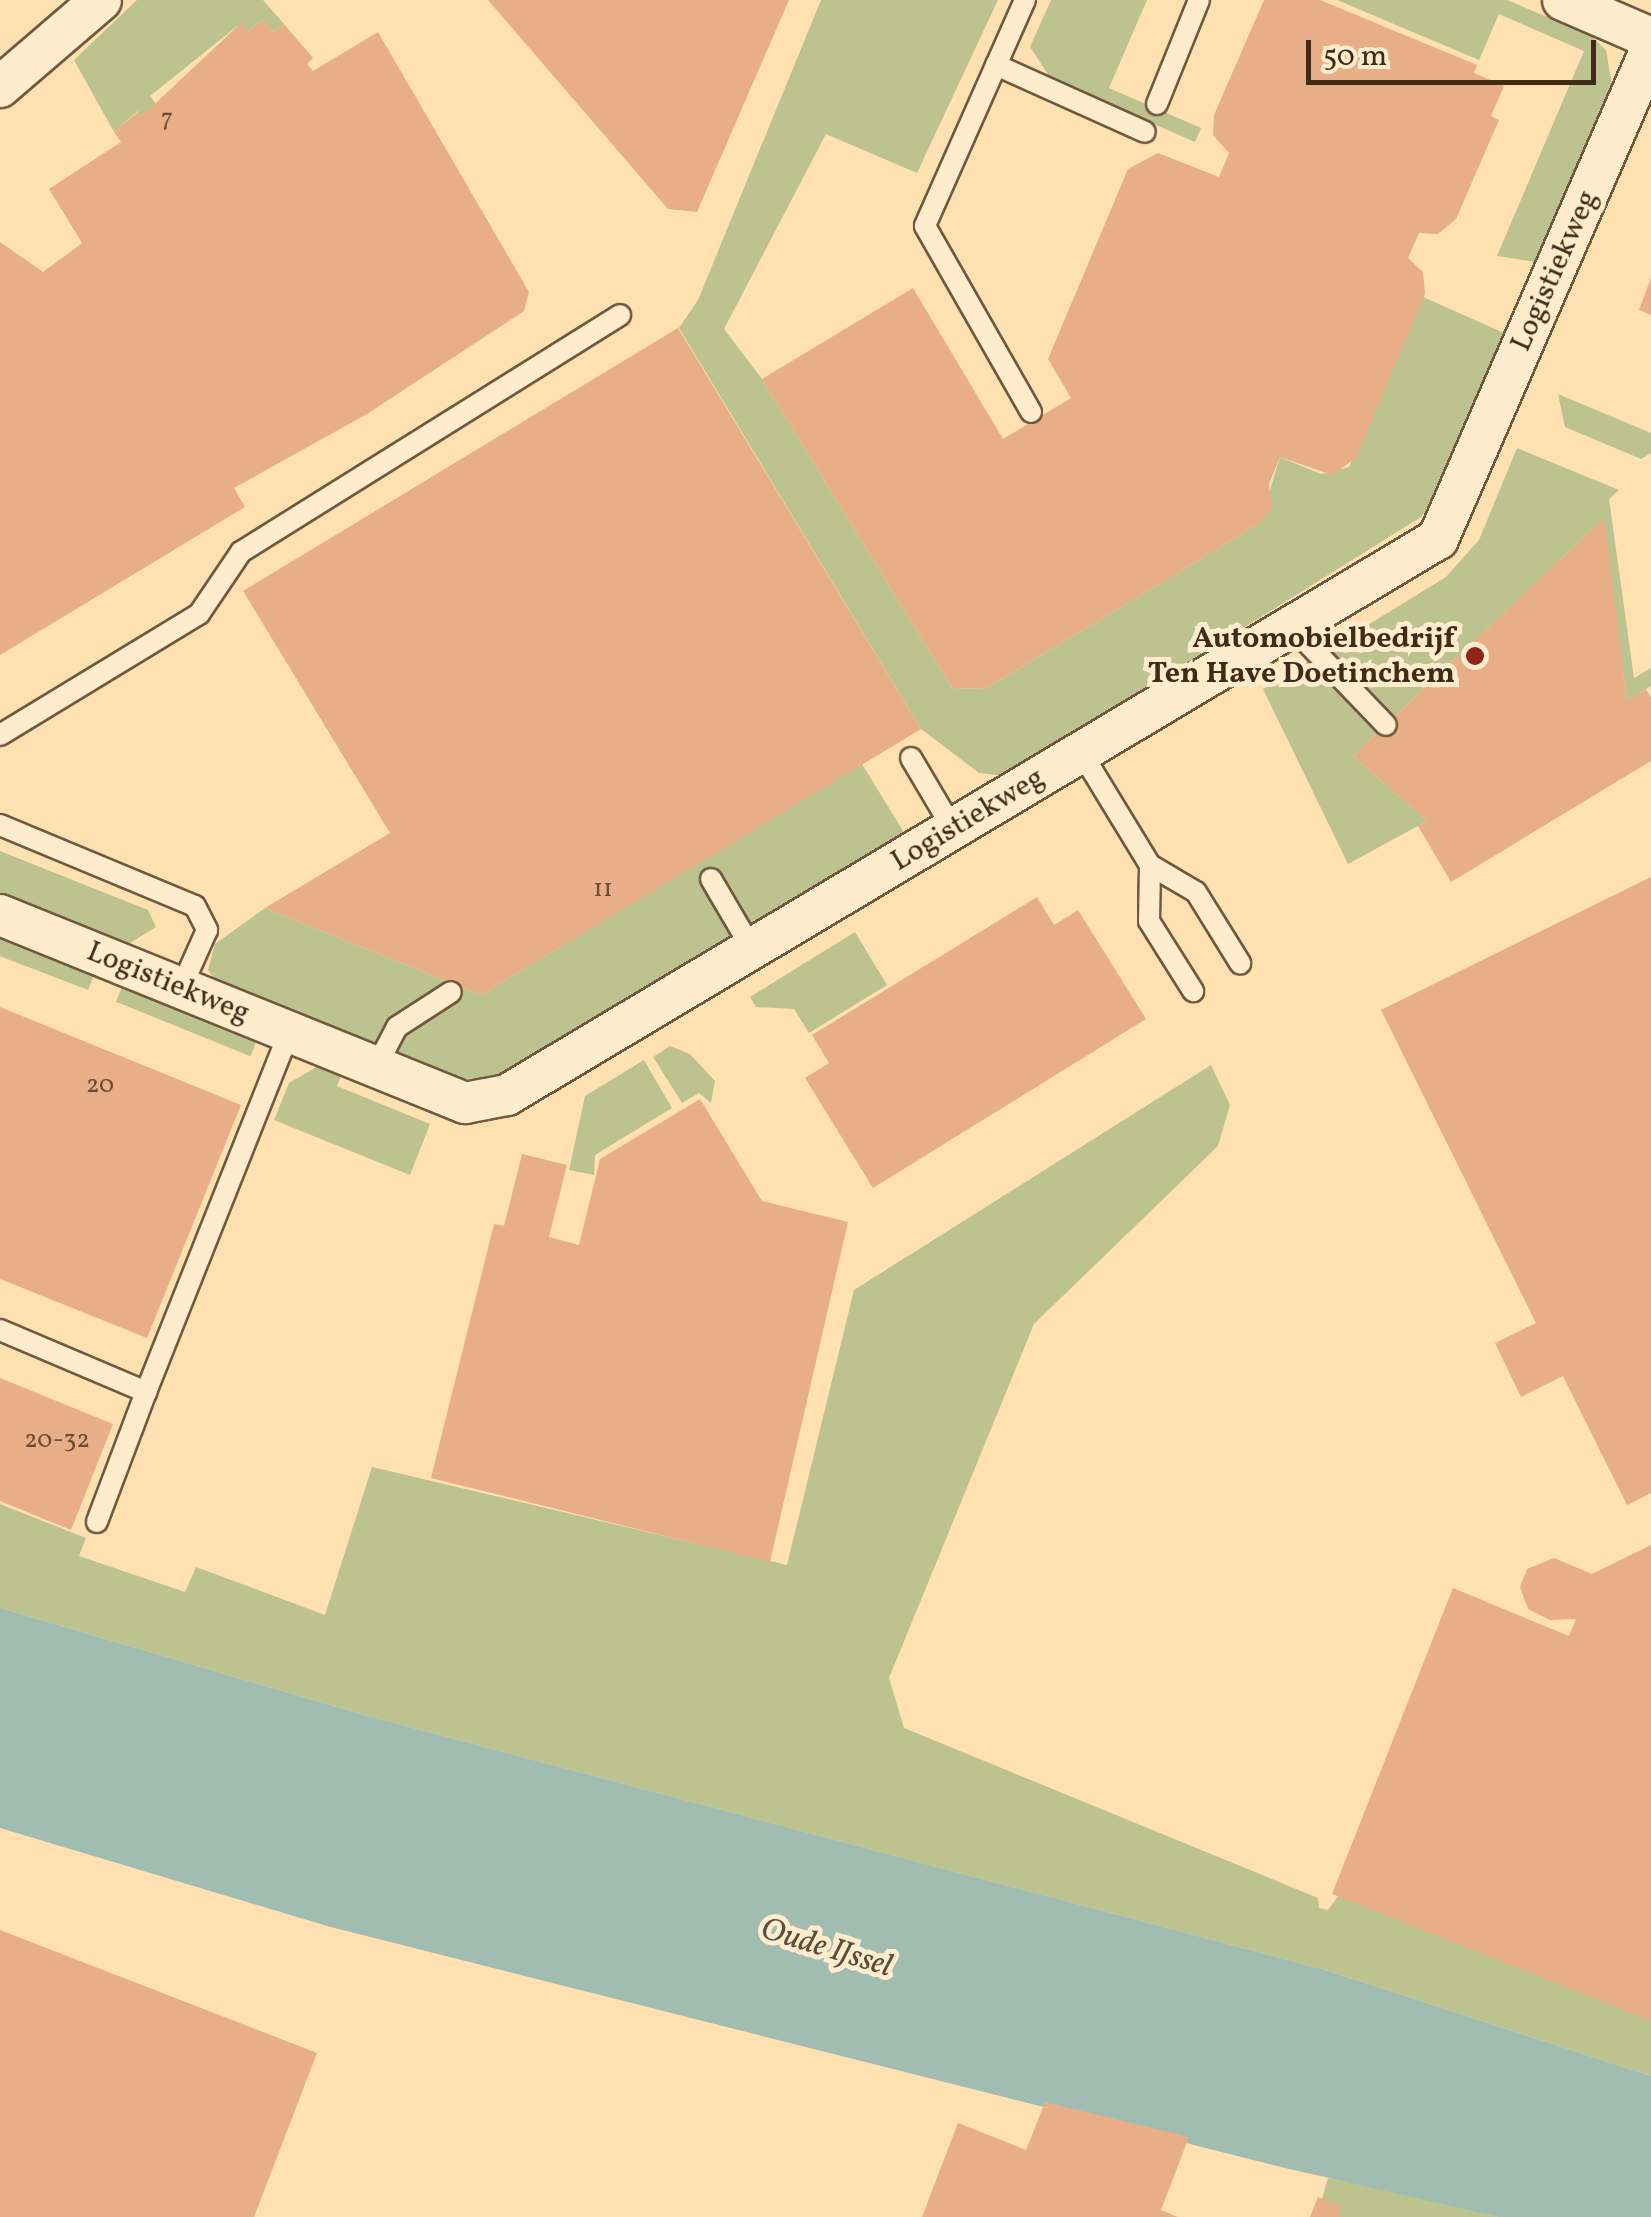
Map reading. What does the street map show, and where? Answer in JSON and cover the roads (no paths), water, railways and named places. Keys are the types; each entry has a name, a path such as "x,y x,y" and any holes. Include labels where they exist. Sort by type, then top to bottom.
{"street":[{"path":"0,87 101,0"},
{"path":"1563,0 1651,38"},
{"name":"Logistiekweg","path":"0,915 465,1103 507,1096 1438,539 1651,49"}],"lane":[{"path":"1025,0 924,226 1030,412"},
{"path":"1157,104 1199,0"},
{"path":"996,65 1145,132"},
{"path":"0,735 199,614 241,552 620,316"},
{"path":"1292,626 1386,725"},
{"path":"1081,752 1150,865 1196,892 1240,963"},
{"path":"911,758 953,829"},
{"path":"0,825 194,906 206,930 181,988"},
{"path":"1150,865 1148,921 1193,991"},
{"path":"711,879 752,949"},
{"path":"376,1067 398,1027 451,992"},
{"path":"97,1522 289,1032"},
{"path":"0,1330 146,1392"}],"water":[{"name":"Oude IJssel","path":"0,1608 364,1715 1322,1969 1651,2076 1651,2217 1499,2217 1281,2167 327,1926 0,1828"}],"place":[{"name":"Automobielbedrijf Ten Have Doetinchem","path":"1475,656"}]}
